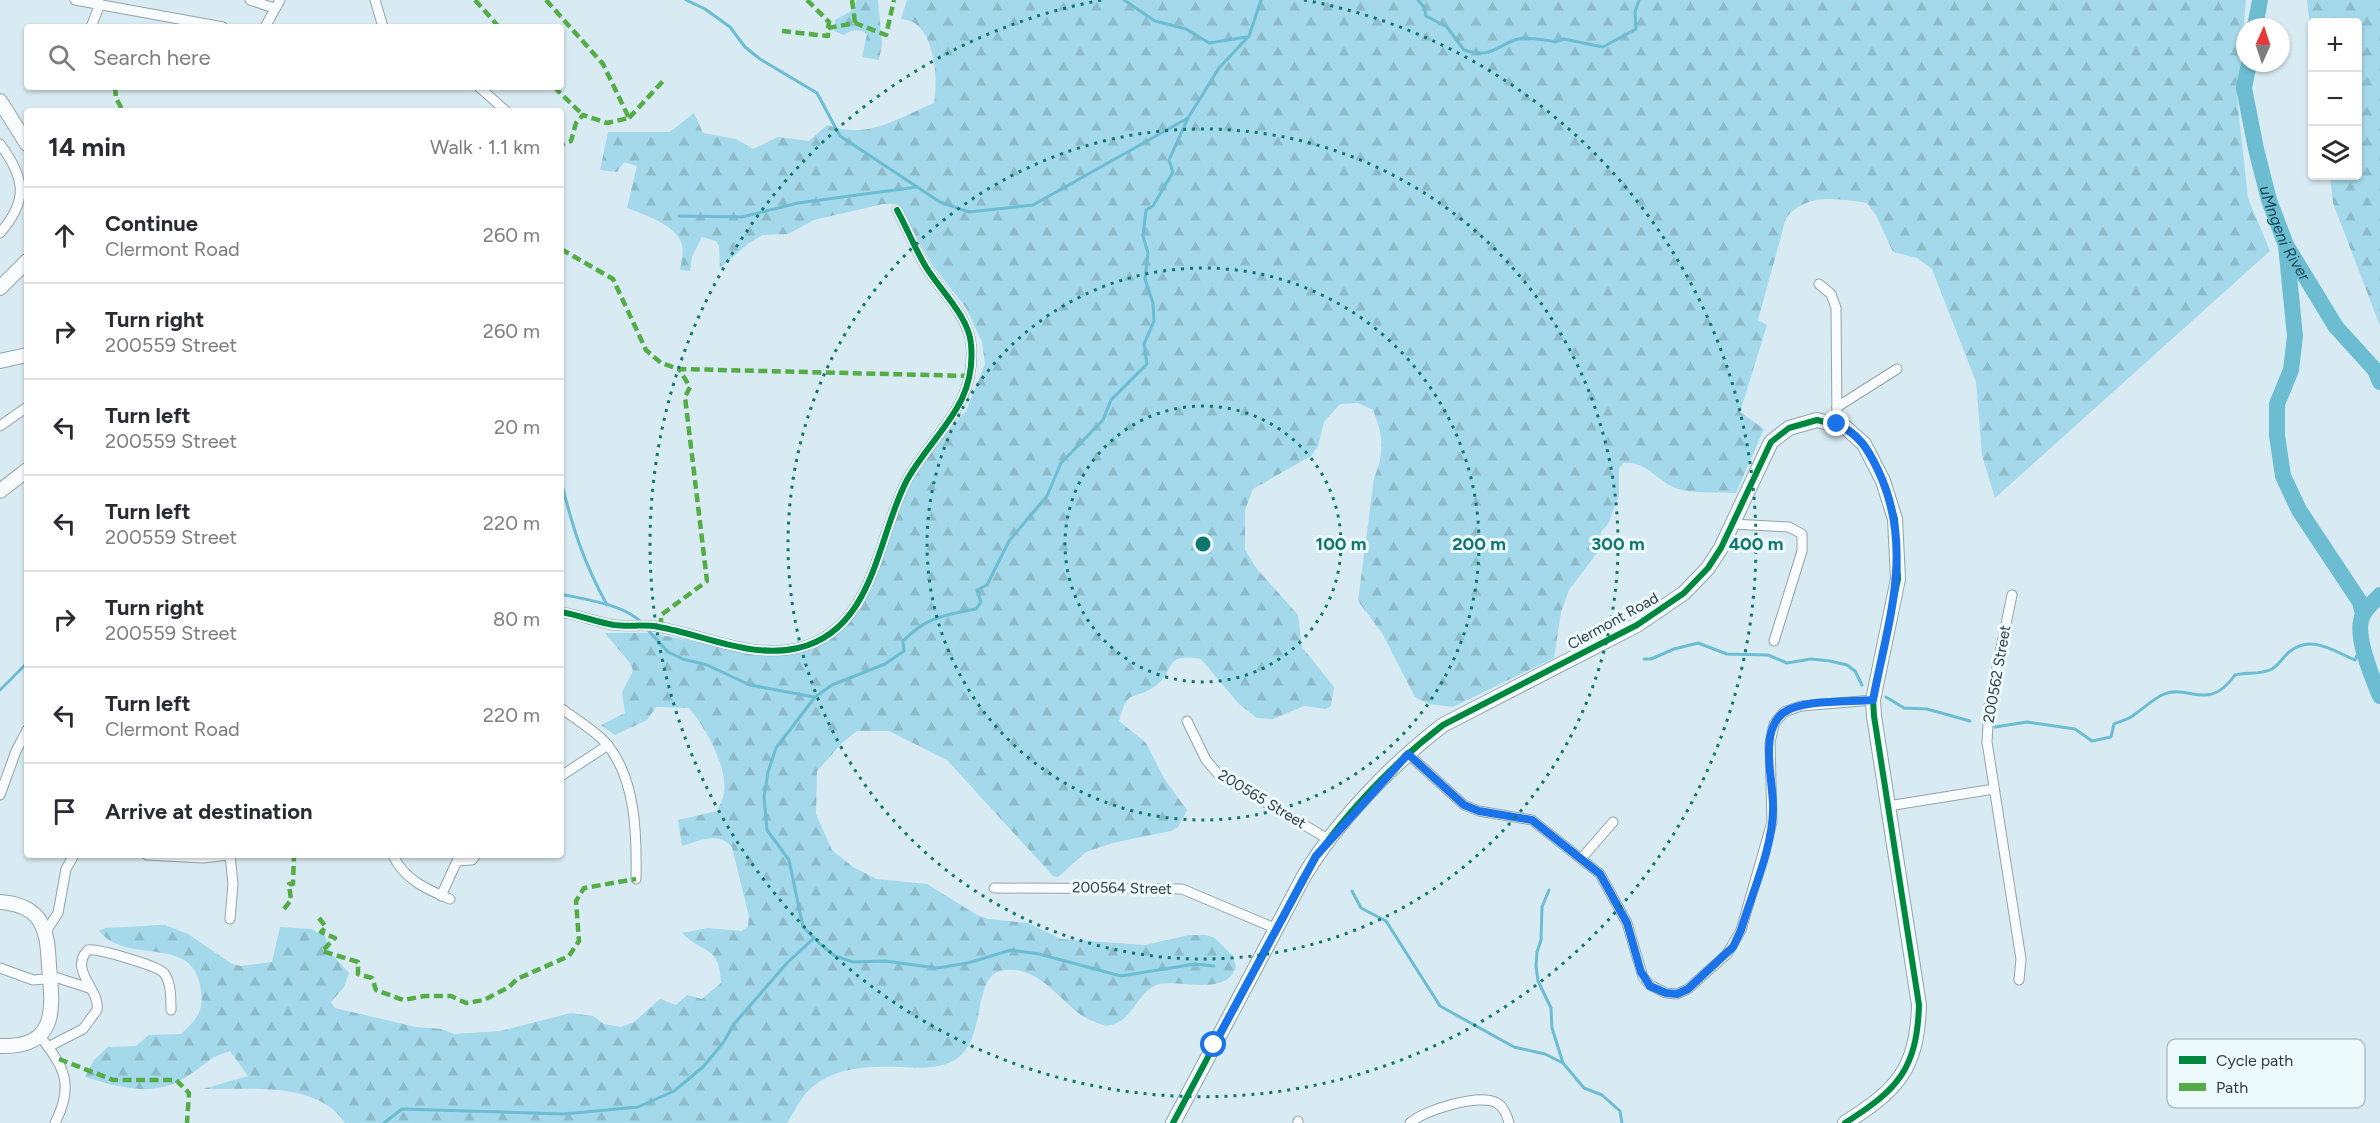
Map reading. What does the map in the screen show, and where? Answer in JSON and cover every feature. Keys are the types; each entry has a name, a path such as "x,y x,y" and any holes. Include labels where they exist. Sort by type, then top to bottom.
{"street":[{"path":"75,0 207,24"},
{"path":"250,0 277,4 267,24"},
{"path":"375,0 382,24"},
{"path":"92,24 100,4"},
{"path":"482,90 503,108"},
{"path":"0,101 24,139"},
{"path":"0,144 15,165 21,182 17,212 0,233"},
{"path":"564,613 594,621 653,626 734,646 796,649 813,644 836,627 870,581 903,488 960,405 971,376 971,342 966,325 924,264 897,210"},
{"path":"0,288 24,264"},
{"path":"1819,284 1831,294 1836,308 1837,424 1852,432 1864,444 1883,481 1895,519 1898,579 1873,700 1875,731 1919,993 1919,1022 1909,1061 1898,1082 1883,1098 1845,1123"},
{"path":"0,361 24,356"},
{"path":"1837,407 1897,369"},
{"path":"0,426 24,409"},
{"name":"Clermont Road","path":"1173,1123 1304,876 1328,839 1408,754 1443,725 1462,713 1637,625 1675,600 1708,568 1732,524 1767,449 1776,437 1802,423 1817,420 1837,424"},
{"path":"0,491 24,472"},
{"path":"1732,524 1783,526 1798,530 1802,534 1802,551 1774,641"},
{"name":"200562 Street","path":"2012,595 1987,725 1994,789 2021,959 2019,980"},
{"path":"1408,754 1464,805 1479,811 1532,820 1600,874 1611,889 1627,923 1643,977 1650,986 1666,993 1677,994 1688,989 1733,947 1741,930 1772,822 1770,743 1774,724 1784,712 1801,705 1873,700"},
{"path":"564,710 608,745 621,769 631,804 636,836 636,879"},
{"name":"200565 Street","path":"1187,721 1206,760 1219,775 1328,839"},
{"path":"0,795 24,736"},
{"path":"564,774 608,745"},
{"path":"1888,806 1994,789"},
{"path":"1582,858 1613,822"},
{"path":"45,933 58,913 66,869 72,858"},
{"path":"229,858 233,884 230,919"},
{"path":"394,858 399,868 406,874 446,897 457,861 474,858"},
{"name":"200564 Street","path":"994,888 1182,889 1254,917 1277,929"},
{"path":"0,902 19,905 30,910 45,933 52,1011 46,1028 39,1035 20,1046 0,1046"},
{"path":"48,1047 90,1023 98,1004 89,988 82,967 84,954 88,950 99,950 161,970 168,982 171,1010"},
{"path":"0,968 33,980 50,978 89,988"},
{"path":"39,1035 59,1059 66,1081 64,1103 55,1123"},
{"path":"1410,1123 1426,1112 1480,1100 1499,1104 1507,1115 1509,1123"}],"green space":[{"path":"857,0 878,0 882,44 879,60 862,57 867,34 855,30 844,35 834,31 835,20 851,11"},
{"path":"907,0 2246,0 2244,18 2236,18 2236,72 2239,72 2237,98 2248,198 2270,251 1995,498 1982,455 1976,382 1932,269 1917,258 1893,252 1876,215 1867,203 1824,199 1803,204 1786,218 1758,320 1767,325 1740,412 1764,429 1736,493 1685,491 1671,486 1639,465 1623,463 1619,469 1619,496 1608,524 1601,532 1597,553 1569,590 1561,612 1554,658 1453,707 1429,704 1415,697 1382,633 1358,601 1374,478 1380,460 1381,444 1373,410 1358,403 1340,404 1324,422 1318,446 1311,456 1253,489 1245,510 1245,550 1257,569 1298,615 1302,647 1334,687 1331,706 1326,709 1304,706 1273,719 1257,718 1239,704 1201,659 1180,658 1175,661 1154,687 1128,699 1119,721 1146,743 1165,780 1187,810 1178,827 1171,831 1112,843 1086,852 1058,877 1053,876 947,760 889,731 857,731 843,742 817,771 816,814 832,850 853,867 877,879 927,884 977,915 988,919 1028,923 1061,939 1145,945 1189,935 1206,935 1215,938 1233,956 1236,967 1231,976 1223,981 1203,985 1169,983 1153,986 1125,1018 1116,1023 1106,1026 1087,1018 1037,978 1017,970 1005,970 994,974 987,983 971,1040 963,1053 951,1062 926,1068 866,1067 831,1076 820,1081 807,1092 787,1123 345,1123 333,1109 300,1094 280,1090 203,1089 248,1076 230,1051 214,1057 179,1081 156,1088 132,1088 85,1077 94,1060 108,1047 136,1046 149,1035 181,1034 195,1020 202,998 196,973 187,962 174,956 127,947 112,941 99,931 105,928 165,925 188,934 232,964 241,966 272,962 280,927 311,929 325,936 330,952 349,973 344,987 331,1002 335,1008 416,1027 442,1029 454,1034 500,1031 571,1013 593,1016 604,1024 621,1027 634,1022 660,999 676,1005 687,995 702,999 721,983 720,971 714,956 682,933 708,928 742,931 748,926 749,917 732,847 727,842 715,838 682,846 678,820 717,811 724,793 719,760 702,725 689,708 656,707 647,720 615,735 601,725 625,713 622,692 633,671 630,663 605,633 649,633 760,653 806,651 834,637 849,622 872,589 893,523 913,480 936,445 966,411 985,364 982,342 966,308 933,266 898,204 883,204 814,220 788,234 763,235 749,243 720,268 719,246 716,241 702,237 692,256 690,271 680,270 683,248 674,232 667,226 627,208 637,166 624,162 617,172 600,170 608,132 670,132 694,113 703,133 736,139 753,149 778,137 809,141 827,125 856,130 882,126 934,103 936,79 932,52 927,39 921,29 912,22 901,19"},
{"path":"2307,0 2380,0 2380,326 2333,203 2330,180 2362,180 2362,18 2309,18"}],"waterway":[{"path":"686,0 705,9 730,27 745,47 760,59 817,93 840,136 940,202 969,212 1033,205 1188,118"},
{"path":"1124,0 1155,21 1186,29 1209,43 1247,37"},
{"path":"1214,966 1195,964 1121,976 1039,954 1011,950 968,963 937,968 885,961 853,962 835,956 803,927 789,860 767,830 764,797 768,772 776,748 815,697 832,685 885,664 904,651 903,641 911,633 928,622 945,615 976,609 981,602 977,590 987,585 1009,541 1047,496 1061,463 1103,420 1111,400 1147,364 1144,344 1154,321 1153,303 1145,279 1148,253 1143,236 1146,210 1153,206 1173,172 1169,160 1188,118 1219,68 1249,36 1261,0"},
{"path":"1418,0 1424,7 1426,16 1447,27 1464,50 1481,53 1493,51 1521,38 1555,42 1564,39 1603,47 1636,29 1635,12 1639,0"},
{"name":"uMngeni River","path":"2257,18 2260,0"},
{"name":"uMngeni River","path":"2247,72 2244,88 2256,149 2269,200 2286,245 2336,327 2375,370 2380,382"},
{"path":"679,216 742,217 798,203 917,187"},
{"path":"2286,245 2295,336 2291,370 2277,404 2277,435 2283,476 2299,510 2360,602 2363,614"},
{"path":"564,492 591,574 607,605"},
{"path":"564,595 616,607 643,624"},
{"name":"uMngeni River","path":"2380,595 2364,613 2360,631 2364,654 2380,696"},
{"path":"647,629 668,652 683,659 707,665 750,685 814,697"},
{"path":"1644,659 1651,659 1674,649 1698,643 1727,654 1768,655 1787,663 1811,659 1847,665 1855,671 1862,685"},
{"path":"1995,727 2027,722 2075,729 2092,741 2111,737 2114,724 2131,717 2162,695 2171,692 2198,695 2215,693 2225,687 2235,675 2272,669 2289,652 2306,644 2322,646 2355,660 2363,643"},
{"path":"0,690 24,666"},
{"path":"1886,697 1904,708 1927,709 1970,721"},
{"path":"1549,890 1542,907 1541,940 1536,966 1538,981 1551,1008 1552,1028 1563,1063"},
{"path":"1352,891 1361,908 1386,921 1440,1006 1514,1047 1545,1054 1563,1063 1584,1088 1602,1095 1620,1111 1622,1123"},
{"path":"384,1123 402,1109 564,1114 638,1107 674,1091 703,1067 723,1043 734,1024 787,963 814,938"}],"marked path":[{"path":"475,0 496,24"},
{"path":"546,0 603,64 629,118 607,123 583,115 576,123 571,141 564,144"},
{"path":"807,0 829,22 828,28"},
{"path":"852,0 855,23"},
{"path":"782,31 828,36 828,28 855,23 886,35 894,0"},
{"path":"629,118 664,80"},
{"path":"115,90 116,98 121,108"},
{"path":"557,90 583,115"},
{"path":"564,251 613,279 646,350 661,363 679,369 971,376"},
{"path":"661,627 661,615 707,581 685,397 690,387 679,369"},
{"path":"284,909 291,900 289,884 293,884 294,858"},
{"path":"319,918 326,927 321,932 335,938 322,951 358,962 358,974 372,978 376,990 403,1000 425,996 451,996 466,1003 484,1000 509,987 517,979 569,956 579,941 576,901 584,888 636,879"},
{"path":"59,1059 113,1080 176,1080 189,1093 187,1123"}],"cycle path":[{"path":"564,613 614,625 659,627 728,645 781,651 798,648 824,638 843,622 858,602 870,578 907,480 961,402 971,366 971,344 965,324 926,267 897,210"},
{"path":"1173,1123 1304,876 1332,835 1367,794 1404,757 1443,725 1637,625 1684,593 1708,568 1721,548 1771,442 1789,428 1817,420 1845,427 1864,444 1883,481 1895,519 1898,579 1873,700 1919,1005 1914,1046 1901,1076 1878,1100 1845,1123"}],"route":[{"path":"1214,1045 1316,856 1328,839 1408,754 1464,805 1479,811 1521,816 1532,820 1600,874 1611,889 1627,923 1638,964 1643,977 1650,986 1666,993 1682,992 1733,947 1738,940 1771,832 1773,802 1770,734 1772,728 1784,712 1801,705 1873,700 1898,579 1896,529 1891,499 1864,444 1852,432 1837,424"}]}
